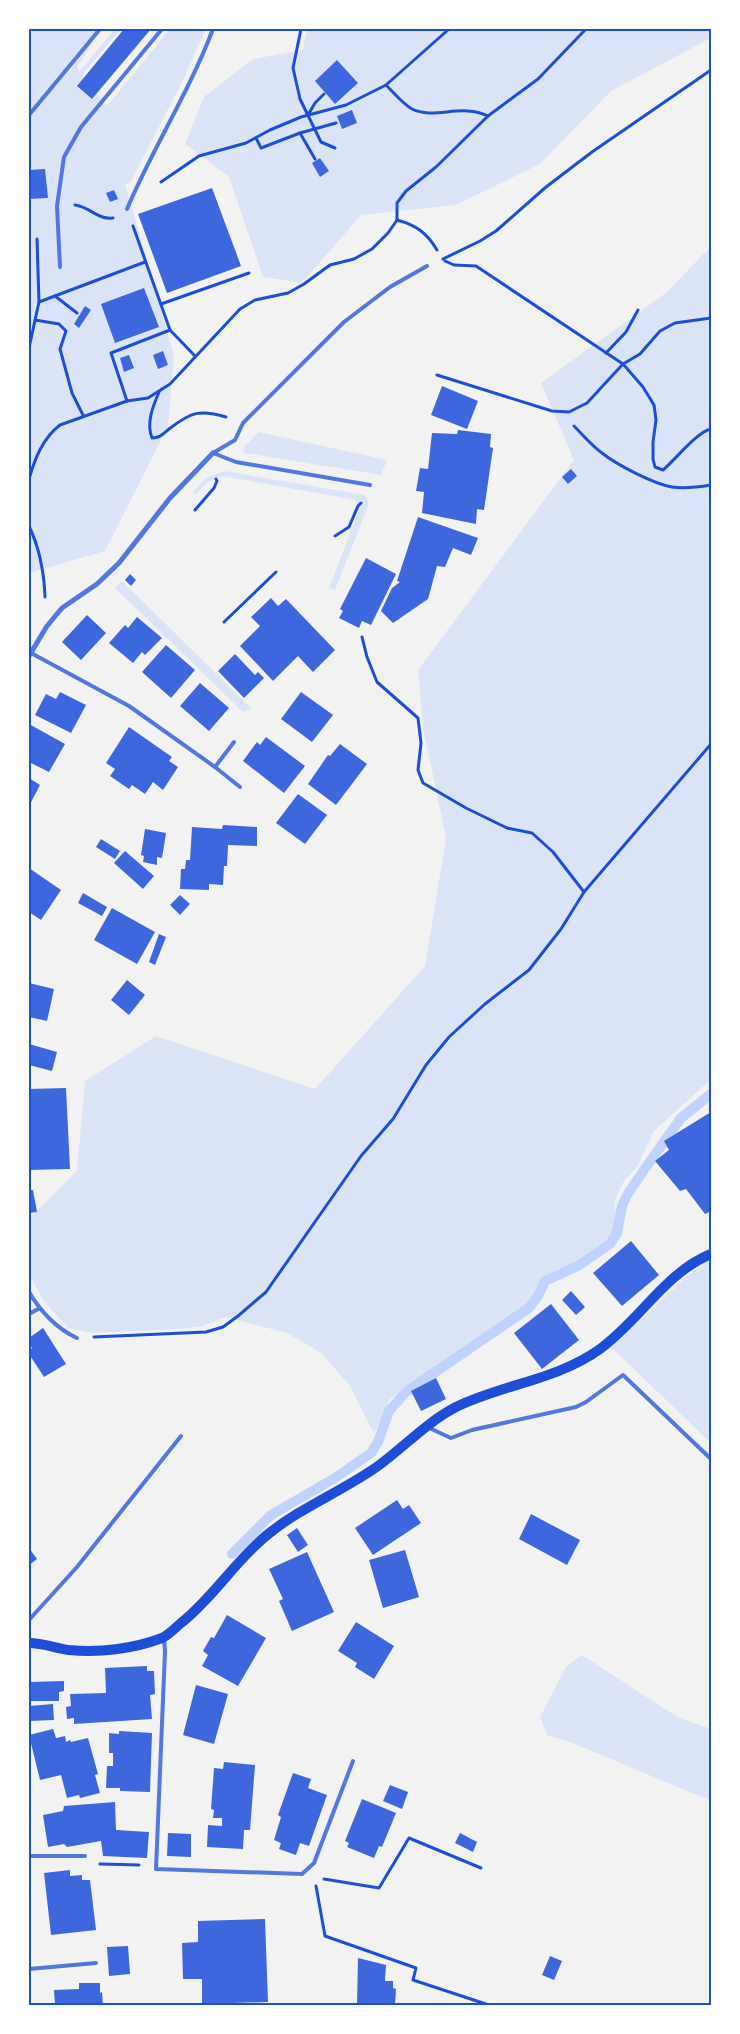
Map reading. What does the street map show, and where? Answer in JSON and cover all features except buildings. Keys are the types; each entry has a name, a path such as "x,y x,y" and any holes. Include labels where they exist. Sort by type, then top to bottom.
{"main road":[{"path":"29,1643 68,1650 102,1651 144,1644 164,1637 194,1613 265,1536 299,1512 377,1467 426,1427 455,1408 481,1396 558,1372 580,1362 601,1349 686,1269 711,1254"}],"street":[{"path":"30,654 62,608 98,584 119,563 170,498 213,454"}],"lane":[{"path":"29,116 100,29"},
{"path":"60,267 57,206 64,157 82,126 162,29"},
{"path":"127,209 150,157 213,29"},
{"path":"213,454 234,440 243,423 344,322 390,287 427,266"},
{"path":"213,454 236,462 370,485"},
{"path":"30,654 129,706 240,787"},
{"path":"215,767 234,742"},
{"path":"29,1292 38,1309 70,1335 77,1338"},
{"path":"29,1314 38,1309"},
{"path":"426,1427 451,1438 472,1430 576,1407 623,1375 711,1459"},
{"path":"29,1620 77,1566 180,1436"},
{"path":"164,1637 156,1869 302,1874 314,1863 353,1761"},
{"path":"29,1856 85,1856"},
{"path":"29,1969 96,1963"}],"path":[{"path":"301,29 293,68 300,99 321,142 335,148"},
{"path":"159,184 184,164 199,156 231,148 308,115 346,105 386,85 449,29"},
{"path":"29,478 40,450 51,432 60,425 82,415 127,401 148,398 170,384 240,309 255,300 288,293 330,265 354,258 372,249 388,233 397,220 397,204 406,191 436,167 488,116 538,79 586,29"},
{"path":"427,266 480,242 496,231 592,152 711,70"},
{"path":"386,85 412,109 427,112 465,110 488,116"},
{"path":"308,115 315,103 324,94"},
{"path":"256,138 261,148 300,133 336,123"},
{"path":"300,133 315,158"},
{"path":"68,205 88,208 98,216"},
{"path":"127,209 170,330 195,356"},
{"path":"397,220 419,228 427,236 442,259 454,265 476,266 623,364 643,387 654,405 656,420 653,459 656,467 663,470 694,440 708,429 711,429"},
{"path":"29,348 39,302 37,235"},
{"path":"39,302 145,262"},
{"path":"161,304 249,273"},
{"path":"55,296 77,312"},
{"path":"606,353 626,332 638,310"},
{"path":"437,375 563,412 580,408 623,364 640,354 660,331 675,323 711,318"},
{"path":"35,320 59,324 66,331 60,349 72,393 82,415"},
{"path":"127,401 111,354 170,330"},
{"path":"160,391 152,406 150,431 152,438 159,438 189,416 200,412 208,412 229,418"},
{"path":"574,426 601,453 650,479 672,487 711,485"},
{"path":"335,536 349,527 358,506 369,498 370,485"},
{"path":"29,526 38,545 44,571 45,598 54,618"},
{"path":"224,622 276,572"},
{"path":"362,637 366,658 377,682 418,718 420,742 418,770 423,783 506,828 532,833 553,852 584,892"},
{"path":"77,1338 206,1332 223,1327 266,1292 361,1156 393,1119 431,1058 449,1037 484,1004 529,970 561,929 584,892 711,744"},
{"path":"302,1874 379,1888 409,1838 481,1868"},
{"path":"85,1856 100,1864 142,1865 156,1869"},
{"path":"314,1877 325,1936 416,1968 413,1980 489,2005"}],"shaded area":[{"path":"29,29 100,29 77,68 79,72 115,29 121,29 82,75 107,106 170,29 206,29 182,82 130,183 125,184 174,356 168,426 105,551 29,573"},
{"path":"307,29 711,29 711,38 611,91 540,164 456,205 361,215 302,283 263,277 229,177 185,144 204,97 253,59 303,50"},
{"path":"711,246 711,1082 707,1083 654,1131 637,1167 624,1181 615,1200 616,1229 606,1243 584,1260 542,1280 526,1306 390,1399 374,1434 350,1386 321,1353 287,1333 225,1317 203,1326 180,1329 93,1333 68,1328 43,1300 29,1274 29,1219 77,1171 85,1081 156,1036 315,1089 425,966 446,838 423,728 418,670 574,460 541,383 667,292"},
{"path":"259,432 387,460 381,475 244,453 243,448"},
{"path":"225,471 365,495 369,504 335,590 329,588 359,510 356,500 222,476 208,482 195,495 192,493 206,478"},
{"path":"122,581 252,709 243,712 115,588"},
{"path":"711,1259 711,1443 612,1348 689,1274"},
{"path":"582,1655 679,1718 711,1729 711,1801 575,1744 547,1735 540,1717 566,1667"}],"waterway":[{"path":"232,1554 271,1515 335,1478 371,1453 378,1442 389,1411 406,1392 529,1308 538,1296 545,1281 578,1266 610,1244 617,1233 622,1206 627,1195 681,1118 711,1094"}]}
